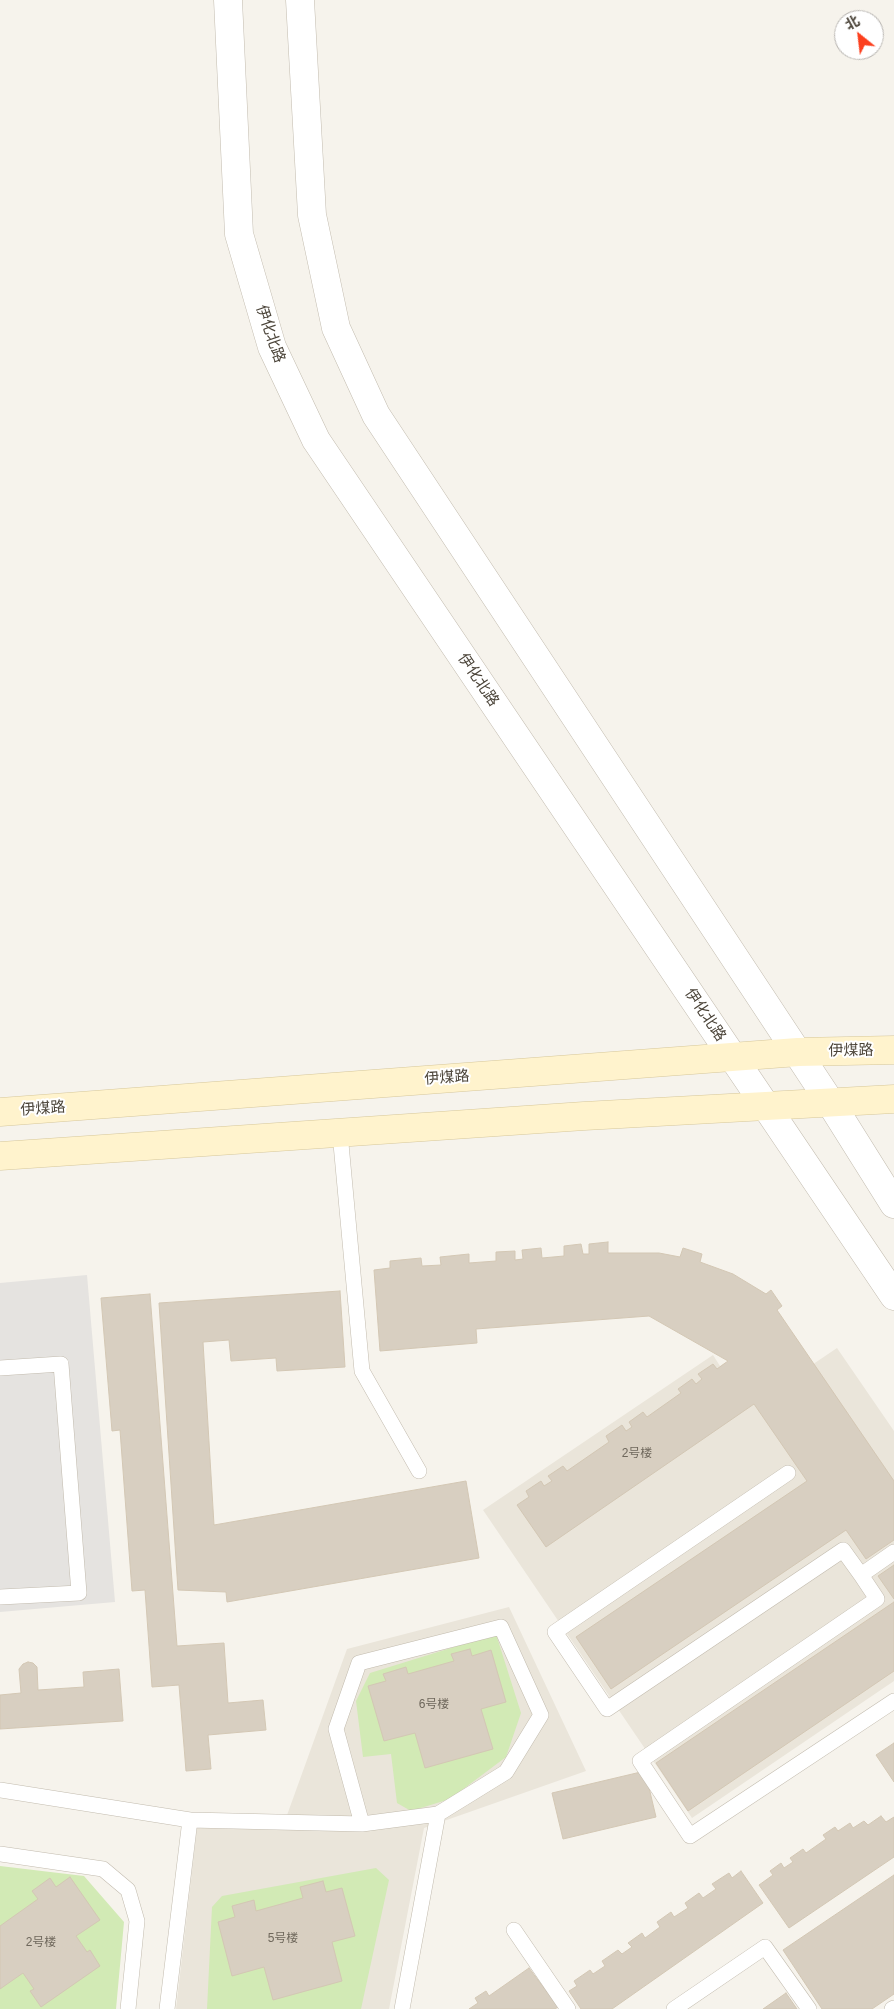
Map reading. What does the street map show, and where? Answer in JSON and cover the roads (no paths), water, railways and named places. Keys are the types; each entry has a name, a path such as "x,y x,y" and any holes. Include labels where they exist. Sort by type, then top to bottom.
{"main road":[{"name":"伊煤路","path":"0,1112 798,1052 894,1050"},
{"path":"0,1156 584,1116 894,1098"}],"street":[{"name":"伊化北路","path":"228,0 239,234 272,347 316,440 894,1296"},
{"path":"300,0 312,215 336,328 376,415 798,1052 894,1204"}],"lane":[{"path":"340,1133 362,1370 419,1471"},
{"path":"0,1368 61,1364 79,1593 0,1597"},
{"path":"788,1473 555,1632 607,1709 843,1550 878,1599 640,1761 690,1836 894,1701"},
{"path":"861,1575 894,1552"},
{"path":"0,1790 190,1820 362,1824 438,1814 506,1772 541,1715 501,1627 359,1663 336,1729 362,1824"},
{"path":"402,2009 438,1814"},
{"path":"167,2009 190,1820"},
{"path":"0,1854 103,1869 128,1890 137,1921 128,2009"},
{"path":"514,1930 568,2009"},
{"path":"674,2009 765,1947 809,2009"}]}
